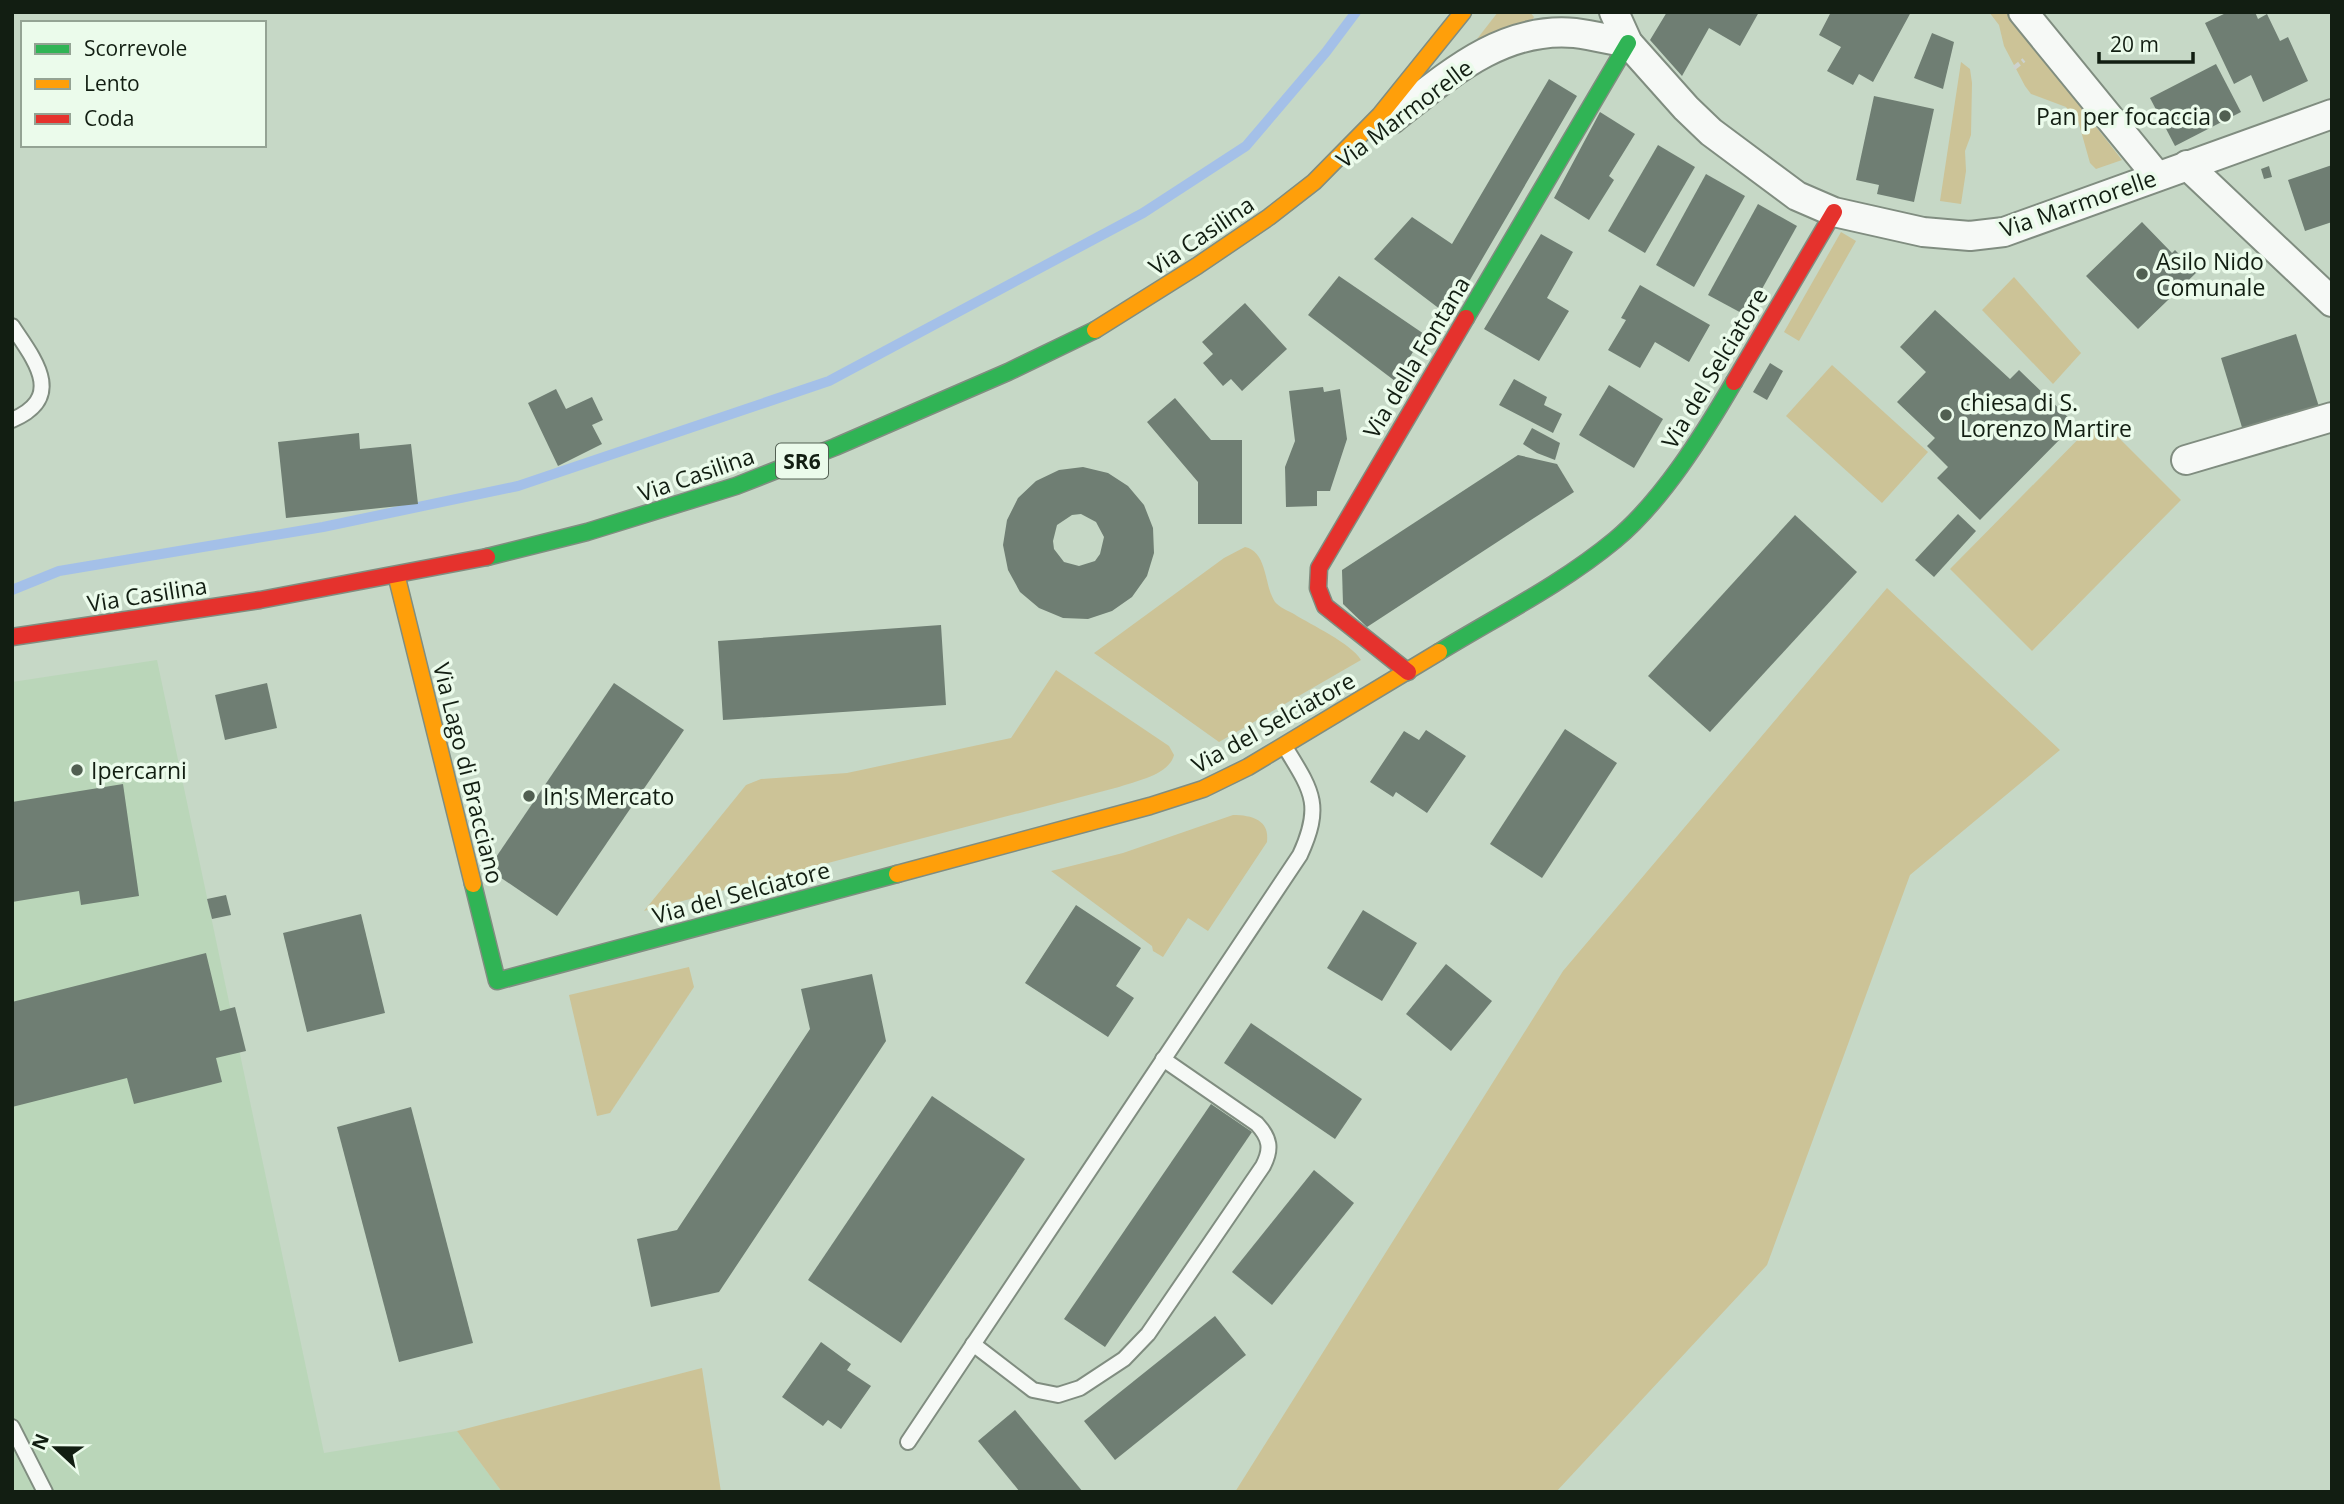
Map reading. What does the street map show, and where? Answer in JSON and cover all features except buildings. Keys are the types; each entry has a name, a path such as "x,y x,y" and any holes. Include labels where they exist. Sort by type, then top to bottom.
{"street":[{"name":"Via Casilina","path":"12,637 397,578 552,541 667,509 771,473 871,432 1035,360 1092,331 1146,300 1211,257 1316,180 1383,113 1463,12"},
{"path":"1550,12 1574,33"},
{"name":"Via Marmorelle","path":"1614,12 1628,43 1661,81 1711,132 1787,190 1834,212 1923,232 1981,236 2004,232 2332,114"},
{"path":"2023,12 2157,176"},
{"name":"Via Marmorelle","path":"1316,180 1446,77 1498,46 1539,34 1574,33 1628,43"},
{"name":"Via della Fontana","path":"1408,672 1325,606 1318,588 1319,568 1628,43"},
{"path":"2187,165 2332,303"},
{"name":"Via del Selciatore","path":"497,981 1150,806 1203,789 1248,767 1408,672 1578,566 1616,538 1654,501 1674,476 1730,389 1834,212"},
{"path":"2186,460 2332,417"},
{"name":"Via Lago di Bracciano","path":"397,578 497,981"}],"lane":[{"path":"12,326 38,365 43,387 30,410 12,420"},
{"path":"908,1442 1292,868 1310,835 1313,820 1311,793 1284,746"},
{"path":"974,1344 1034,1391 1058,1395 1080,1388 1124,1359 1148,1334 1256,1177 1269,1155 1270,1143 1266,1133 1163,1059"},
{"path":"12,1427 45,1492"}],"shaded area":[{"path":"1498,12 1530,12 1534,17 1531,22 1477,39"},
{"path":"1989,12 2007,12 2122,160 2096,169 2090,163 2077,117 2066,107 2031,94 2004,46 1999,25"},
{"path":"1961,62 1970,69 1972,83 1971,135 1965,151 1966,171 1961,204 1940,201"},
{"path":"1841,232 1856,241 1799,341 1784,332"},
{"path":"2014,277 2081,353 2053,384 1982,310"},
{"path":"1832,365 1928,452 1882,503 1786,416"},
{"path":"2099,418 2181,500 2032,651 1950,569"},
{"path":"1245,547 1258,555 1262,562 1271,595 1277,604 1340,641 1361,660 1219,742 1094,653 1224,558"},
{"path":"1887,588 2060,750 1910,875 1767,1265 1556,1492 1235,1492 1563,971"},
{"path":"157,660 324,1453 457,1431 502,1492 12,1492 12,682"},
{"path":"1056,670 1169,746 1174,755 1166,768 1119,787 644,911 746,785 761,779 847,773 1011,738"},
{"path":"1233,815 1258,820 1266,828 1267,842 1208,931 1188,918 1163,957 1051,871 1123,853"},
{"path":"689,967 694,987 610,1113 597,1116 569,995"},
{"path":"702,1368 721,1492 502,1492 457,1431"}],"waterway":[{"path":"12,590 59,571 323,527 518,486 829,381 1143,213 1246,146 1326,52 1356,12"}],"traffic: fast":[{"path":"1466,318 1628,43"},
{"path":"487,557 587,532 736,486 835,447 1008,372 1095,330"},
{"path":"1439,652 1529,599 1615,540 1665,487 1709,424 1734,382"},
{"path":"473,884 497,981 897,874"}],"traffic: slow":[{"path":"1095,330 1197,266 1269,217 1314,182 1380,115 1463,12"},
{"path":"397,578 473,884"},
{"path":"897,874 1150,806 1203,789 1248,767 1439,652"}],"traffic: jam":[{"path":"1734,382 1834,212"},
{"path":"1408,672 1325,606 1318,588 1319,568 1466,318"},
{"path":"12,637 260,600 487,557"}],"place":[{"name":"Pan per focaccia","path":"2225,116"},
{"name":"Asilo Nido Comunale","path":"2142,274"},
{"name":"chiesa di S. Lorenzo Martire","path":"1946,415"},
{"name":"Ipercarni","path":"77,770"},
{"name":"In's Mercato","path":"529,796"}]}
